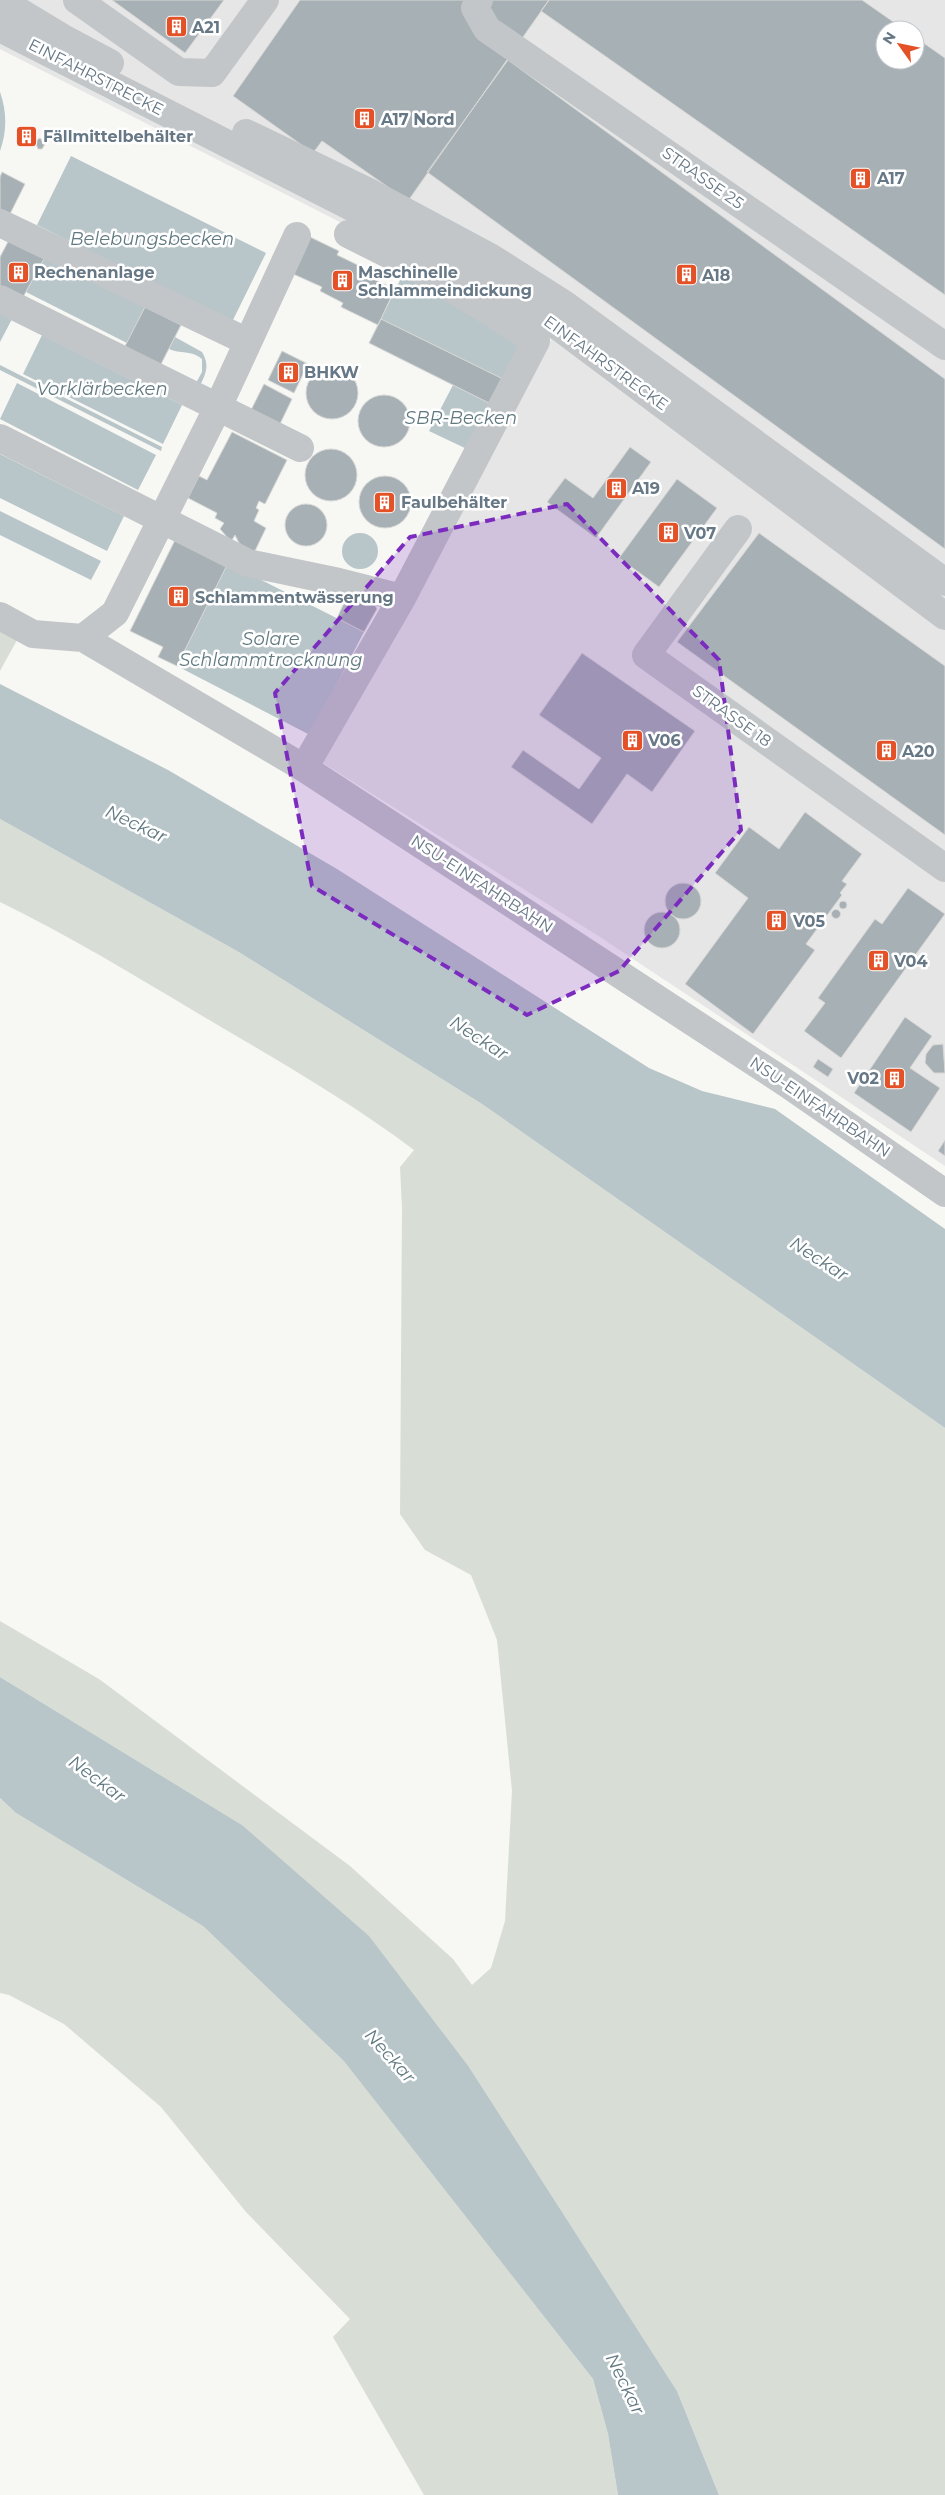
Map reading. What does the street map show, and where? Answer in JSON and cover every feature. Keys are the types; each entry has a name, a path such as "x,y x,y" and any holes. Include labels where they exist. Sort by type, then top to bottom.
{"street":[{"name":"EINFAHRSTRECKE","path":"0,0 63,38 188,105 367,191 490,257 564,304 945,582"},
{"path":"77,0 179,72 212,73 265,0"},
{"name":"STRASSE 25","path":"480,0 475,8 487,29 945,346"},
{"name":"EINFAHRSTRECKE","path":"0,28 383,223 479,276 555,324 945,616"},
{"path":"0,223 248,342"},
{"path":"304,768 402,598 536,341 432,276 348,234"},
{"path":"84,638 115,612 218,408 297,236"},
{"path":"0,299 300,448"},
{"path":"0,438 248,563 339,582 402,598"},
{"name":"STRASSE 18","path":"738,529 646,655 945,868"},
{"name":"NSU-EINFAHRBAHN","path":"0,616 33,634 84,638 304,768 786,1083 945,1193"}],"highlighted area":[{"path":"567,504 719,660 741,830 619,971 527,1015 312,886 275,693 410,537"}],"shaded area":[{"path":"0,0 945,0 945,1166 600,937 320,761 551,340 336,220 0,49"},
{"path":"0,605 28,620 0,671"},
{"path":"0,819 237,951 482,1104 945,1428 945,2495 719,2495 677,2391 469,2067 242,1825 0,1677 0,1621 99,1679 350,1866 453,1959 472,1985 491,1968 505,1921 512,1791 497,1640 471,1575 425,1550 400,1514 402,1208 400,1167 414,1150 362,1113 281,1062 101,956 0,902"},
{"path":"0,1798 16,1813 203,1926 345,2061 593,2379 608,2434 618,2495 424,2495 333,2337 350,2319 246,2212 161,2107 64,2024 9,1995 0,1993"}],"water":[{"path":"0,92 5,121 0,151"},
{"name":"Belebungsbecken","path":"71,156 266,253 232,322 37,225"},
{"path":"46,255 145,307 127,343 26,292"},
{"name":"SBR-Becken","path":"405,270 522,345 505,380 381,319"},
{"path":"0,313 12,319 0,342"},
{"name":"Vorklärbecken","path":"42,335 182,405 163,444 23,374"},
{"path":"175,337 202,352 206,361 206,369 199,387 195,385 202,372 202,359 194,354 169,349"},
{"path":"0,365 162,447 161,451 0,370"},
{"path":"17,383 156,455 138,490 0,419"},
{"name":"SBR-Becken","path":"453,385 493,405 469,450 429,431"},
{"path":"0,454 124,516 107,551 0,498"},
{"path":"0,511 101,561 91,580 0,535"},
{"path":"360,533 367,534 373,538 377,544 377,558 373,564 367,568 360,569 353,568 347,564 343,558 342,551 343,544 347,538 353,534"},
{"name":"Solare Schlammtrocknung","path":"228,563 364,632 310,735 177,666"},
{"name":"Neckar","path":"0,684 168,770 337,869 649,1068 702,1091 775,1109 945,1229 945,1428 482,1104 237,951 0,819"},
{"name":"Neckar","path":"0,1677 242,1825 369,1936 469,2067 677,2391 719,2495 618,2495 608,2434 593,2379 344,2061 203,1926 16,1813 0,1798"}],"building":[{"name":"A21","path":"112,0 224,0 185,53"},
{"name":"A17 Nord","path":"300,0 549,0 408,201 322,141 313,153 233,96"},
{"name":"A17","path":"549,0 862,0 891,20 875,20 875,70 925,70 925,44 945,58 945,295 541,11"},
{"name":"A18","path":"508,60 945,379 945,549 427,172"},
{"name":"Fällmittelbehälter","path":"28,131 33,137 29,142 22,138 23,134"},
{"name":"Fällmittelbehälter","path":"40,138 45,144 42,149 38,149 35,141"},
{"path":"2,172 25,184 10,214 0,209 0,177"},
{"name":"Rechenanlage","path":"11,236 46,255 22,299 0,287 0,257"},
{"name":"Maschinelle Schlammeindickung","path":"308,236 339,251 337,255 366,269 363,274 395,289 378,325 341,307 343,303 320,291 322,287 291,273"},
{"path":"145,307 181,325 159,368 123,350"},
{"path":"381,319 505,380 493,405 369,343"},
{"name":"BHKW","path":"282,351 308,364 294,393 268,380"},
{"path":"327,367 337,367 347,371 354,378 358,393 354,408 347,415 337,419 327,419 317,415 310,408 306,398 306,388 310,378 317,371"},
{"path":"264,384 292,399 279,426 250,412"},
{"path":"379,395 389,395 399,399 406,406 410,421 406,436 399,443 389,447 379,447 369,443 362,436 358,426 358,416 362,406 369,399"},
{"path":"232,432 287,460 265,504 259,501 256,508 259,510 254,521 266,528 254,553 239,543 235,535 232,540 227,537 220,529 224,523 215,518 217,513 188,498 199,476 207,480"},
{"name":"A19","path":"630,447 651,462 596,538 547,502 565,478 593,498"},
{"name":"Faulbehälter","path":"326,449 336,449 346,453 353,460 357,475 353,490 346,497 336,501 326,501 316,497 309,490 305,480 305,470 309,460 316,453"},
{"name":"Faulbehälter","path":"380,476 390,476 400,480 407,487 411,502 407,517 400,524 390,528 380,528 370,524 363,517 359,507 359,497 363,487 370,480"},
{"name":"V07","path":"677,479 717,508 659,587 619,558"},
{"path":"310,504 318,507 324,513 327,525 324,537 318,543 302,546 294,543 288,537 285,521 288,513 294,507"},
{"name":"A20","path":"759,533 945,666 945,835 677,642"},
{"name":"Schlammentwässerung","path":"176,538 228,563 177,666 158,657 163,647 130,631"},
{"path":"351,588 372,599 377,609 364,632 337,618"},
{"name":"V06","path":"582,653 695,731 652,792 627,774 592,824 511,767 523,750 579,789 601,758 539,715"},
{"name":"V05","path":"805,812 862,854 842,881 847,884 840,893 842,895 806,944 815,950 753,1034 685,984 748,898 715,873 749,827 779,849"},
{"path":"683,883 695,889 701,901 695,913 683,919 671,913 665,901 671,889"},
{"name":"V04","path":"908,888 945,914 841,1058 804,1031 825,1003 818,998 875,919 882,924"},
{"path":"843,901 847,905 843,909 839,905"},
{"path":"836,910 840,914 836,918 832,914"},
{"path":"662,912 674,918 680,930 674,942 662,948 650,942 644,930 650,918"},
{"name":"V02","path":"905,1017 932,1036 910,1068 940,1088 911,1132 854,1093"},
{"path":"943,1044 945,1073 934,1073 925,1063 926,1054 933,1045"},
{"path":"818,1059 833,1069 828,1077 813,1067"},
{"path":"945,1140 945,1156 938,1151"}],"place":[{"name":"A21","path":"176,27"},
{"name":"A17 Nord","path":"365,119"},
{"name":"Fällmittelbehälter","path":"27,136"},
{"name":"A17","path":"861,178"},
{"name":"Rechenanlage","path":"18,272"},
{"name":"A18","path":"686,275"},
{"name":"Maschinelle Schlammeindickung","path":"342,281"},
{"name":"BHKW","path":"288,372"},
{"name":"A19","path":"616,488"},
{"name":"Faulbehälter","path":"385,502"},
{"name":"V07","path":"668,533"},
{"name":"Schlammentwässerung","path":"179,597"},
{"name":"V06","path":"632,740"},
{"name":"A20","path":"886,751"},
{"name":"V05","path":"777,921"},
{"name":"V04","path":"878,961"},
{"name":"V02","path":"895,1078"}]}
